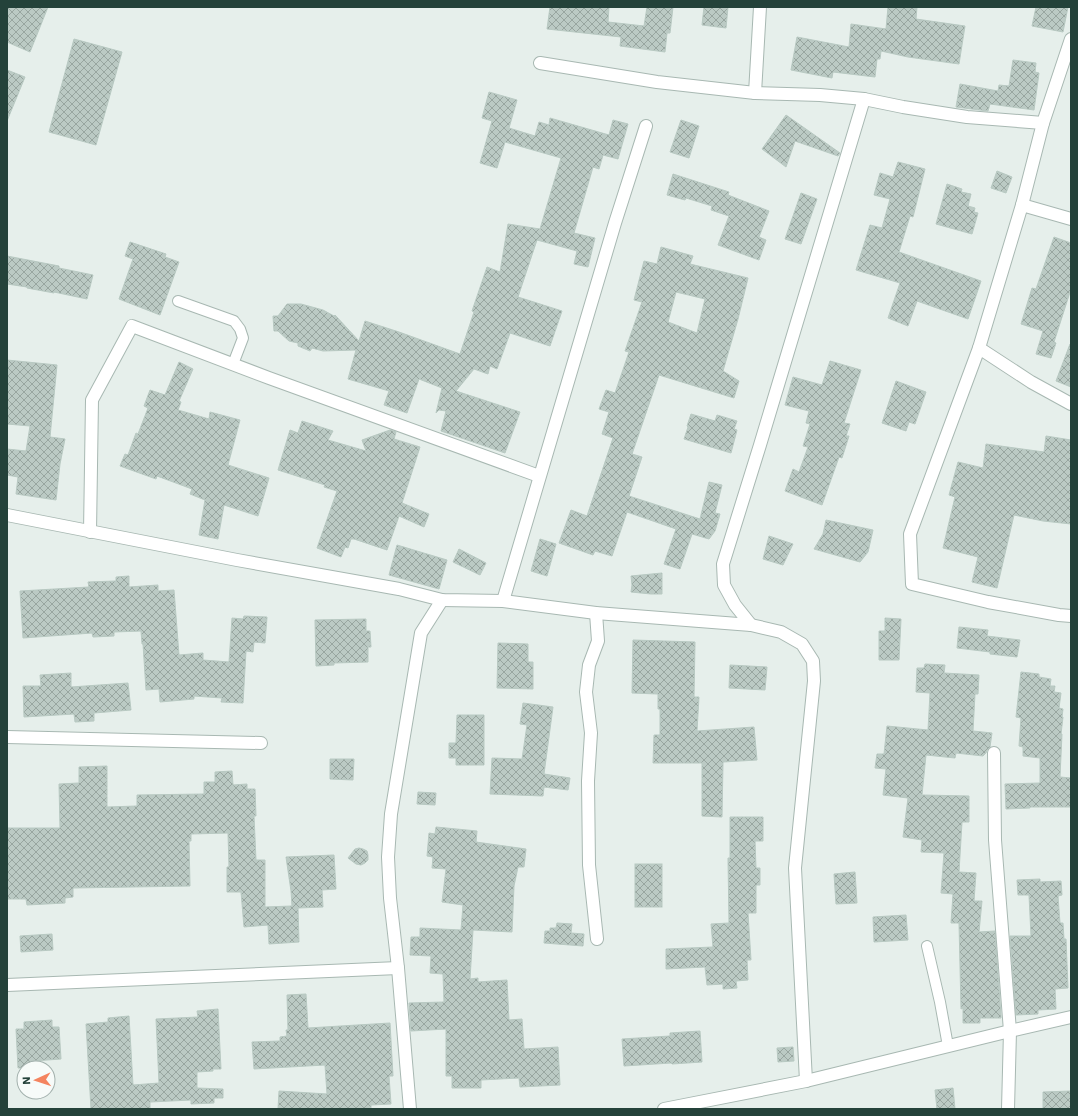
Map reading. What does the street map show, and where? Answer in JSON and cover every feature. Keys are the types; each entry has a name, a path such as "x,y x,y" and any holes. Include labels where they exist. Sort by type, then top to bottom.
{"street":[{"path":"755,93 760,7"},
{"path":"1071,39 1043,123 1022,205 980,348 910,534 912,584 988,602 1059,616 1071,616"},
{"path":"540,63 657,82 755,93 820,95 864,99 966,117 1043,123"},
{"path":"751,625 735,605 724,585 723,564 864,99"},
{"path":"503,601 615,223 646,126"},
{"path":"1022,205 1071,219"},
{"path":"90,532 92,400 132,326 539,476"},
{"path":"980,348 1031,382 1071,404"},
{"path":"7,515 90,532 399,589 442,600 503,601 596,613 751,625 781,632 802,644 813,661 814,681 795,868 806,1081"},
{"path":"410,1109 398,968 390,898 388,857 391,814 421,632 442,600"},
{"path":"596,613 598,641 589,665 586,692 591,733 588,781 589,865 597,939"},
{"path":"7,737 261,743"},
{"path":"994,752 995,840 1010,1031 1008,1109"},
{"path":"7,985 398,968"},
{"path":"664,1109 806,1081 1071,1017"}],"lane":[{"path":"178,301 234,321 240,329 243,338 233,364"},
{"path":"927,946 936,982 948,1046"}],"building":[{"path":"7,7 48,7 30,52 7,42"},
{"path":"550,7 609,7 608,22 644,26 647,7 673,7 670,33 667,33 665,52 620,46 621,37 547,29"},
{"path":"704,7 728,7 726,28 702,25"},
{"path":"888,7 917,7 916,19 965,26 959,64 908,57 881,51 880,59 877,59 875,77 833,72 832,78 791,70 797,37 849,47 851,24 886,29"},
{"path":"1036,7 1068,7 1063,32 1032,26"},
{"path":"74,39 122,52 96,145 49,132"},
{"path":"1013,60 1036,63 1035,72 1039,73 1034,110 990,104 988,111 956,107 960,84 998,91 999,85 1009,86"},
{"path":"7,70 25,77 7,121"},
{"path":"489,92 517,100 509,128 535,136 539,122 549,125 550,118 609,135 613,120 628,124 618,159 603,155 599,169 593,167 574,233 595,238 588,267 574,264 577,251 537,240 518,297 562,311 550,346 510,333 497,369 490,366 488,374 474,369 456,391 520,412 505,453 441,431 446,411 439,410 436,413 442,388 419,379 407,413 384,405 389,391 348,379 356,350 323,351 312,348 310,351 298,346 298,343 289,341 278,331 274,331 273,316 278,316 287,304 301,304 323,310 334,316 335,315 359,341 365,321 460,354 474,312 472,311 487,267 500,272 508,224 540,229 561,158 505,142 497,168 480,163 492,121 482,118"},
{"path":"786,115 840,153 838,156 795,141 786,167 762,149"},
{"path":"681,120 699,126 689,158 670,152"},
{"path":"898,162 925,169 913,217 910,216 899,252 981,281 968,319 917,301 908,326 888,318 900,283 856,270 870,225 882,228 890,199 874,195 880,173 893,177"},
{"path":"997,171 1012,177 1006,193 991,188"},
{"path":"673,174 729,192 728,195 769,211 759,237 766,240 759,260 718,245 729,216 711,210 712,206 686,198 685,200 667,195"},
{"path":"947,184 962,189 961,192 971,194 968,206 975,208 974,212 978,213 972,234 936,224"},
{"path":"801,193 817,199 801,244 785,239"},
{"path":"1054,237 1071,243 1071,289 1054,342 1056,343 1051,358 1036,354 1043,331 1021,324 1032,288 1036,289"},
{"path":"130,242 166,254 165,257 179,262 160,315 119,299 133,259 125,256"},
{"path":"661,247 693,256 690,264 748,278 723,371 739,381 734,398 659,375 632,454 642,457 629,496 700,519 709,482 722,485 715,513 720,514 715,531 709,539 692,534 680,569 664,564 676,529 627,512 612,556 595,551 593,555 559,543 571,510 587,516 613,438 602,434 609,412 599,409 606,390 615,393 629,352 625,351 642,302 634,300 644,261 657,264","holes":["676,292 705,299 697,333 668,322"]},
{"path":"7,256 59,266 59,268 93,275 87,299 7,284"},
{"path":"1071,344 1071,387 1056,381"},
{"path":"7,360 57,365 50,437 65,439 60,464 56,500 16,494 18,477 7,475 7,449 26,451 30,426 7,424"},
{"path":"830,361 861,370 844,423 850,424 846,436 849,436 842,458 839,457 822,505 785,491 793,469 799,472 808,447 803,446 810,424 806,423 809,411 785,405 793,377 822,385"},
{"path":"179,362 193,369 179,401 181,402 178,410 209,419 210,412 240,420 228,465 269,478 258,516 224,505 218,539 199,535 205,500 190,494 192,489 157,476 156,479 120,466 125,454 128,455 136,433 138,434 148,408 144,406 150,390 165,395"},
{"path":"896,381 926,392 915,424 909,422 906,431 882,423"},
{"path":"691,414 715,421 717,415 737,421 734,429 737,430 731,453 684,439"},
{"path":"302,421 333,431 328,440 366,451 362,440 390,430 396,432 394,439 420,447 402,503 429,514 424,527 399,516 387,550 354,539 351,539 348,548 345,547 341,557 317,548 337,491 324,487 325,485 278,470 290,430 298,433"},
{"path":"1046,436 1071,440 1071,524 1043,521 1014,515 997,588 972,582 978,557 943,548 955,497 949,495 958,462 983,468 986,444 1044,452"},
{"path":"826,520 873,530 868,552 860,562 814,549 823,534"},
{"path":"769,536 793,544 783,565 763,559"},
{"path":"540,539 556,544 547,576 531,571"},
{"path":"397,545 447,560 439,589 389,575"},
{"path":"459,549 486,563 480,575 453,562"},
{"path":"662,573 662,594 631,592 631,576"},
{"path":"129,576 129,587 158,585 158,591 174,590 179,655 203,653 203,660 229,662 232,618 243,619 244,616 267,617 265,643 254,642 253,652 246,651 243,703 221,702 222,698 194,696 194,699 160,702 159,689 146,690 141,631 114,632 114,636 93,637 92,633 23,638 20,591 89,587 88,582 116,581 116,577"},
{"path":"885,618 901,619 899,660 879,660 879,631 885,631"},
{"path":"366,619 366,631 370,631 371,647 368,647 368,662 334,663 334,665 316,666 315,620"},
{"path":"959,627 988,630 987,636 1020,640 1017,657 957,648"},
{"path":"633,640 695,642 694,697 699,697 697,731 754,727 757,760 723,762 722,817 702,816 702,763 653,763 654,735 660,735 660,709 658,709 658,694 632,693"},
{"path":"498,643 528,644 528,662 533,662 533,689 497,688"},
{"path":"925,664 945,665 944,673 979,675 978,694 975,694 973,731 992,733 990,747 983,756 956,753 955,758 926,755 922,795 969,796 969,822 962,822 959,872 976,873 974,901 982,901 979,932 995,931 1001,1016 1001,1018 980,1018 980,1023 963,1023 963,1008 961,1009 959,923 951,923 953,894 941,893 944,853 921,852 922,840 903,837 908,798 883,795 886,769 875,768 877,754 884,754 887,726 928,730 930,693 916,692 917,668 924,668"},
{"path":"730,665 767,667 765,690 729,688"},
{"path":"1021,672 1039,674 1039,677 1051,679 1050,686 1055,686 1054,692 1061,693 1059,708 1063,709 1063,717 1060,777 1071,778 1071,807 1030,807 1006,809 1005,784 1040,783 1040,758 1023,756 1023,747 1019,746 1021,718 1016,717"},
{"path":"71,673 71,687 128,683 131,710 94,713 94,721 75,722 74,714 24,717 23,686 41,686 40,675"},
{"path":"523,703 553,707 544,774 570,778 568,790 544,787 543,796 490,794 492,758 522,759 527,725 520,724"},
{"path":"457,715 484,715 484,765 456,765 456,758 449,758 449,743 456,743"},
{"path":"330,759 354,759 353,780 330,779"},
{"path":"107,766 107,807 137,806 137,795 204,794 204,782 215,782 215,772 232,771 233,785 247,784 247,789 255,789 256,816 254,816 256,860 265,860 265,907 292,906 286,857 334,855 336,889 322,890 323,907 298,908 299,942 269,944 268,925 244,927 241,892 227,892 227,867 229,867 228,833 191,834 191,841 189,841 190,886 73,888 73,897 65,898 65,903 27,905 26,899 7,899 7,828 60,828 59,784 79,783 79,767"},
{"path":"418,792 436,793 435,805 417,804"},
{"path":"730,817 763,817 763,841 755,841 756,868 760,868 760,885 756,885 756,913 748,913 751,960 747,960 748,980 736,981 737,988 723,989 723,984 707,985 705,967 666,969 666,949 713,947 711,924 729,923 728,858 730,858"},
{"path":"436,827 477,831 476,842 526,849 524,867 518,867 514,886 512,932 473,930 470,979 478,978 478,982 507,980 509,1020 522,1019 524,1049 558,1047 560,1085 520,1087 519,1078 481,1080 481,1088 452,1088 452,1076 446,1076 446,1029 411,1031 409,1003 444,1002 443,974 430,973 431,956 410,955 411,937 420,937 420,928 461,930 463,905 442,902 446,869 432,868 433,857 427,856 429,833 435,834"},
{"path":"359,848 367,851 368,855 368,860 361,865 356,864 348,858 355,849"},
{"path":"635,864 662,864 662,907 635,907"},
{"path":"855,872 857,903 836,904 834,874"},
{"path":"1040,879 1040,882 1061,881 1062,895 1058,896 1060,923 1063,923 1064,939 1066,939 1068,988 1055,989 1056,1009 1038,1010 1038,1014 1016,1015 1010,936 1031,936 1029,895 1018,895 1017,880"},
{"path":"906,915 908,940 874,942 873,917"},
{"path":"557,923 572,924 571,933 584,934 583,946 544,943 545,931 550,931 550,928 556,928"},
{"path":"52,934 53,950 21,952 20,936"},
{"path":"306,994 308,1028 390,1023 393,1076 389,1076 391,1104 371,1105 371,1109 278,1109 279,1091 327,1094 325,1065 254,1069 252,1042 280,1041 280,1037 287,1036 287,995"},
{"path":"218,1009 221,1069 197,1072 197,1088 223,1089 223,1098 214,1098 214,1103 191,1104 191,1100 150,1102 150,1109 91,1109 86,1024 108,1022 108,1018 129,1016 133,1085 159,1083 156,1019 198,1017 197,1011"},
{"path":"52,1020 52,1027 59,1027 61,1059 18,1060 16,1029 24,1029 24,1022"},
{"path":"700,1031 702,1062 624,1066 622,1039 670,1036 670,1033"},
{"path":"793,1047 794,1061 778,1062 777,1048"},
{"path":"953,1088 955,1109 937,1109 935,1090"},
{"path":"1071,1091 1071,1109 1043,1109 1043,1092"}]}
